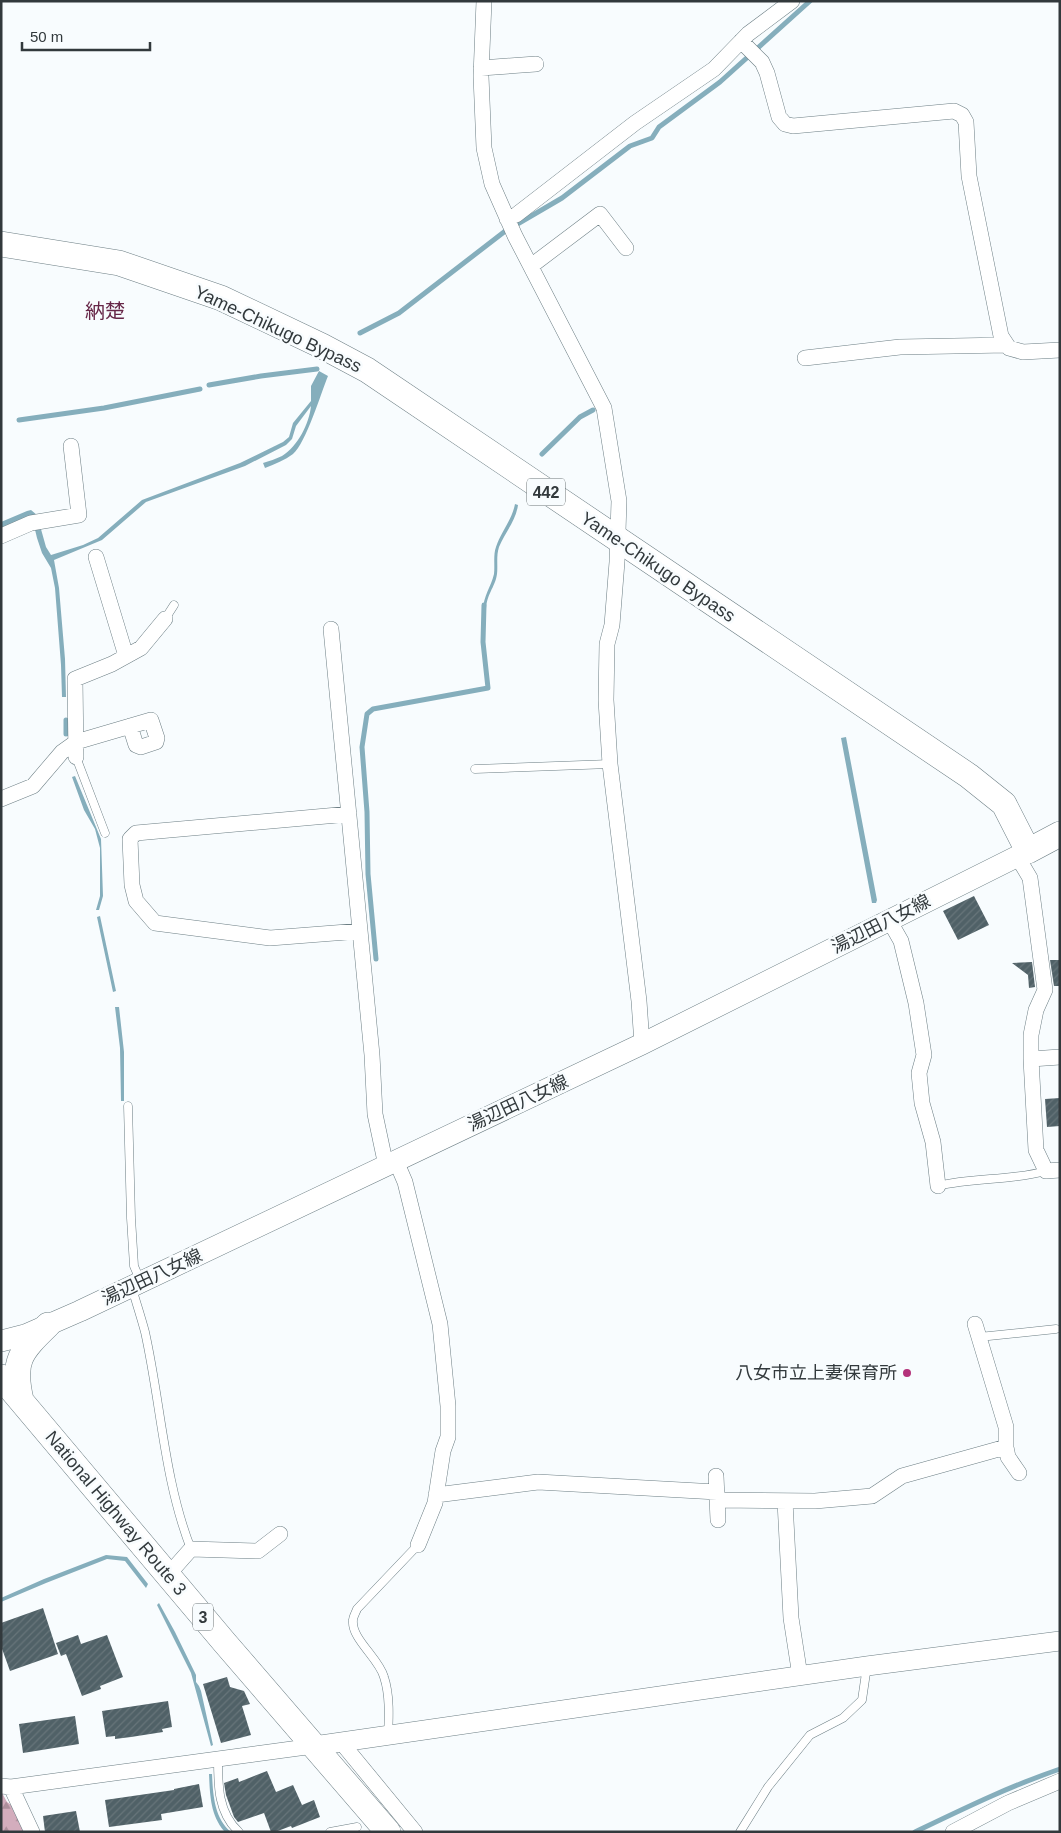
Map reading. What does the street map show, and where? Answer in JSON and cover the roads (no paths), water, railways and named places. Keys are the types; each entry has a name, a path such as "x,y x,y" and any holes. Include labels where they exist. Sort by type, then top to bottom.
{"highway":[{"name":"Yame-Chikugo Bypass","path":"1,244 120,263 221,298 322,346 366,370 969,776 1004,804 1022,853"},
{"path":"1022,853 1060,834"},
{"path":"21,1400 18,1384 20,1359 24,1350 48,1325"},
{"name":"National Highway Route 3","path":"1,1376 388,1832"}],"main road":[{"name":"湯辺田八女線","path":"1,1341 25,1335 48,1325 642,1044 1022,853"}],"street":[{"path":"484,1 481,68 484,148 492,184 530,266 604,408 619,501 612,625 607,644 606,700 610,764 638,992 642,1044"},
{"path":"510,224 516,215 635,123 714,69 748,34 792,1"},
{"path":"741,41 762,62 779,117 785,124 793,126 954,111 962,115 966,122 969,176 1001,336 1009,348 1022,352 1060,350"},
{"path":"481,68 536,64"},
{"path":"530,266 600,214 626,248"},
{"path":"805,358 900,347 1007,345"},
{"path":"1,536 31,523 79,515 71,446"},
{"path":"96,557 126,656"},
{"path":"76,757 74,679 141,648 165,618"},
{"path":"331,629 372,1055 375,1114 391,1163 405,1182 440,1324 448,1406 448,1437 435,1502 418,1545"},
{"path":"1,799 33,786 62,752 76,742 130,726"},
{"path":"349,814 136,833 130,839 132,885 136,901 155,923 270,938 360,931"},
{"path":"1022,853 1030,878 1045,990 1036,1010 1031,1035 1036,1150 1053,1170"},
{"path":"889,920 901,941 916,1003 924,1055 919,1073 922,1103 933,1142 938,1186"},
{"path":"1031,1059 1060,1057"},
{"path":"977,1331 1006,1427 1008,1457 1019,1473"},
{"path":"436,1495 538,1482 785,1501 814,1501 872,1496 902,1476 1006,1447"},
{"path":"716,1476 718,1520"},
{"path":"785,1501 791,1618 800,1676"},
{"path":"168,1575 191,1549 258,1551 280,1534"},
{"path":"32,1832 6,1786 388,1736 867,1666 1060,1641"},
{"path":"342,1742 415,1832"},
{"path":"953,1832 1008,1803 1060,1781"}],"lane":[{"path":"165,618 174,605"},
{"path":"76,757 105,833"},
{"path":"475,769 610,764"},
{"path":"128,1106 136,1284 171,1477 191,1549"},
{"path":"938,1186 954,1182 1028,1176 1053,1170"},
{"path":"977,1331 1056,1329"},
{"path":"388,1736 389,1718 384,1676 378,1664 356,1634 353,1620 357,1609 418,1545"},
{"path":"740,1832 768,1788 810,1735 843,1718 862,1700 867,1666"},
{"path":"218,1759 218,1788 222,1807 229,1822 239,1832"},
{"path":"330,1832 357,1827"}],"water":[{"path":"319,371 328,376 308,429 293,454 265,468 263,463 282,456 298,441 308,420 311,406 296,426 292,439 286,445 245,466 146,502 102,540 54,560 59,588 65,659 66,697 62,697 55,588 51,568 42,553 32,517 1,529 1,522 31,510 37,515 46,547 51,555 98,538 142,500 240,463 283,442 289,437 293,423 311,401 311,386"},
{"path":"515,504 518,505 517,511 499,547 496,579 487,600 486,611 483,611 484,601 494,574 496,547"},
{"path":"846,737 877,900 876,903 872,903 841,738"},
{"path":"75,776 101,839 103,896 99,910 96,910 100,896 100,848 95,829 84,810 72,777"},
{"path":"100,916 116,991 113,992 97,917"},
{"path":"115,1007 119,1007 124,1052 124,1101 121,1101 120,1048"},
{"path":"106,1555 127,1557 148,1584 146,1588 125,1561 107,1559 1,1602 1,1598"},
{"path":"159,1603 196,1675 196,1682 201,1691 213,1745 211,1746 191,1673 157,1605"},
{"path":"209,1774 212,1774 214,1797 218,1813 225,1826 231,1832 224,1831 213,1811"}],"waterway":[{"path":"360,333 399,313 504,232 562,198 630,146 652,138 659,127 720,82 810,1"},
{"path":"209,385 317,369"},
{"path":"19,420 104,408 200,389"},
{"path":"542,454 580,417 593,410"},
{"path":"376,959 368,874 367,812 362,747 367,714 373,709 488,688 483,642 484,605"},
{"path":"66,720 66,734"},
{"path":"915,1832 1005,1790 1060,1769"}],"place":[{"name":"八女市立上妻保育所","path":"907,1373"}],"district":[{"name":"納楚","path":"105,311"}]}
